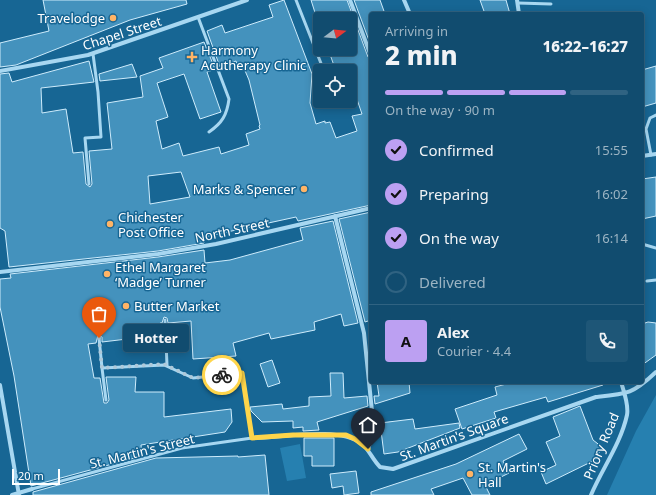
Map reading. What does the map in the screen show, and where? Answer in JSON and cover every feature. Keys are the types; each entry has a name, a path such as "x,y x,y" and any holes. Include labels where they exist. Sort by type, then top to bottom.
{"street":[{"name":"Chapel Street","path":"0,71 93,54 247,0"},
{"path":"350,0 369,51"},
{"path":"404,0 409,12"},
{"path":"518,2 519,12"},
{"path":"644,156 654,154"},
{"name":"North Street","path":"0,272 165,253 216,244 369,208"},
{"path":"335,216 350,272 364,334 369,376"},
{"path":"621,384 626,394 643,385 656,372"},
{"path":"368,449 374,431 370,384"},
{"path":"0,385 19,494"},
{"name":"St. Martin's Square","path":"252,438 293,435 346,435 355,439 368,449 380,466 393,469 596,397 626,394"},
{"name":"Priory Road","path":"591,495 621,433 628,414 626,394"},
{"path":"12,495 32,489"}],"lane":[{"path":"296,0 321,64"},
{"path":"518,2 551,4"},
{"path":"198,16 228,99 228,111 223,119 209,132"},
{"path":"89,184 85,138 101,137 98,92 93,54"},
{"path":"654,154 646,129 650,118 656,115"},
{"path":"644,245 656,248"},
{"path":"647,280 656,280"},
{"path":"165,320 167,365"},
{"path":"99,338 106,400"},
{"path":"102,368 167,365 193,378 242,373 252,438"},
{"name":"St. Martin's Street","path":"32,489 85,476 182,448 252,438"}],"shaded area":[{"path":"656,395 656,495 607,495 636,431"},
{"path":"300,444 306,478 287,481 280,448"}],"building":[{"path":"43,0 186,0 187,4 130,20 16,65 0,67 0,43 49,31"},
{"path":"284,0 312,74 310,103 316,124 325,121 325,123 330,122 336,138 357,131 352,116 362,114 357,99 357,64 333,64 331,56 357,56 357,27 369,58 369,205 298,221 296,217 204,237 204,243 158,251 9,267 5,231 0,228 0,74 9,73 12,82 89,61 94,82 41,88 42,113 66,109 73,153 83,152 86,184 90,187 92,184 89,151 112,149 107,103 143,97 140,76 163,68 159,58 204,42 215,69 207,72 221,112 200,119 184,74 157,83 168,117 156,121 162,149 179,143 183,156 219,147 221,154 249,145 246,134 260,129 260,125 249,80 243,66 238,68 236,61 220,67 207,31 222,25 225,33 273,17 269,5","holes":["181,172 190,197 150,204 148,176"]},
{"path":"311,0 347,0 351,12 315,12"},
{"path":"354,0 380,0 384,12 369,12 369,41"},
{"path":"480,0 506,0 509,12 484,12"},
{"path":"132,64 137,77 100,81 99,74"},
{"path":"656,66 656,103 644,106 644,69"},
{"path":"656,177 656,216 644,219 644,179"},
{"path":"369,212 369,321 365,322 339,219"},
{"path":"333,221 358,323 344,326 341,314 314,322 315,330 271,339 269,333 233,343 236,356 193,359 191,321 168,323 167,318 164,317 162,323 160,323 161,335 102,342 102,337 98,335 96,343 88,344 94,378 100,378 104,403 107,403 109,400 106,377 136,377 135,392 164,392 164,417 231,409 232,422 225,432 141,445 142,456 31,486 14,376 0,307 0,279 11,278 10,274 158,257 204,250 205,263 230,260 303,240 300,228"},
{"path":"648,322 656,323 656,355 644,364 644,323"},
{"path":"272,360 280,383 268,387 260,364"},
{"path":"330,373 343,373 344,398 367,396 368,406 317,422 319,430 303,431 303,427 293,428 293,421 262,422 251,411 250,407 282,404 283,409 309,406 309,397 331,396"},
{"path":"377,384 409,384 410,393 375,404 374,396 379,396"},
{"path":"506,384 603,385 548,402 546,397 494,412 496,418 462,429 455,409 497,395 495,387"},
{"path":"580,406 593,440 602,447 595,460 546,484 541,472 556,465 546,442 560,436 553,417"},
{"path":"413,419 415,429 459,423 460,428 398,452 384,454 380,423"},
{"path":"519,434 527,449 503,461 509,473 485,485 490,495 472,495 463,478 431,489 434,495 371,495 371,492 456,464"},
{"path":"304,438 334,438 334,466 312,466 312,456 304,456"},
{"path":"265,455 269,495 33,495 33,492 156,458 238,457"},
{"path":"356,471 359,493 344,495 343,486 332,488 330,474"}],"way so far":[{"path":"99,338 102,368 164,364 193,378 222,375"}],"place":[{"name":"Travelodge","path":"113,18"},
{"name":"Harmony Acutherapy Clinic","path":"192,57"},
{"name":"Marks & Spencer","path":"304,189"},
{"name":"Chichester Post Office","path":"110,224"},
{"name":"Ethel Margaret ‘Madge’ Turner","path":"107,274"},
{"name":"Butter Market","path":"126,306"},
{"name":"Hotter","path":"99,338"},
{"name":"St. Martin's Hall","path":"470,474"}],"route":[{"path":"222,375 242,373 252,438 271,438 293,435 346,435 355,439 368,449"}]}
